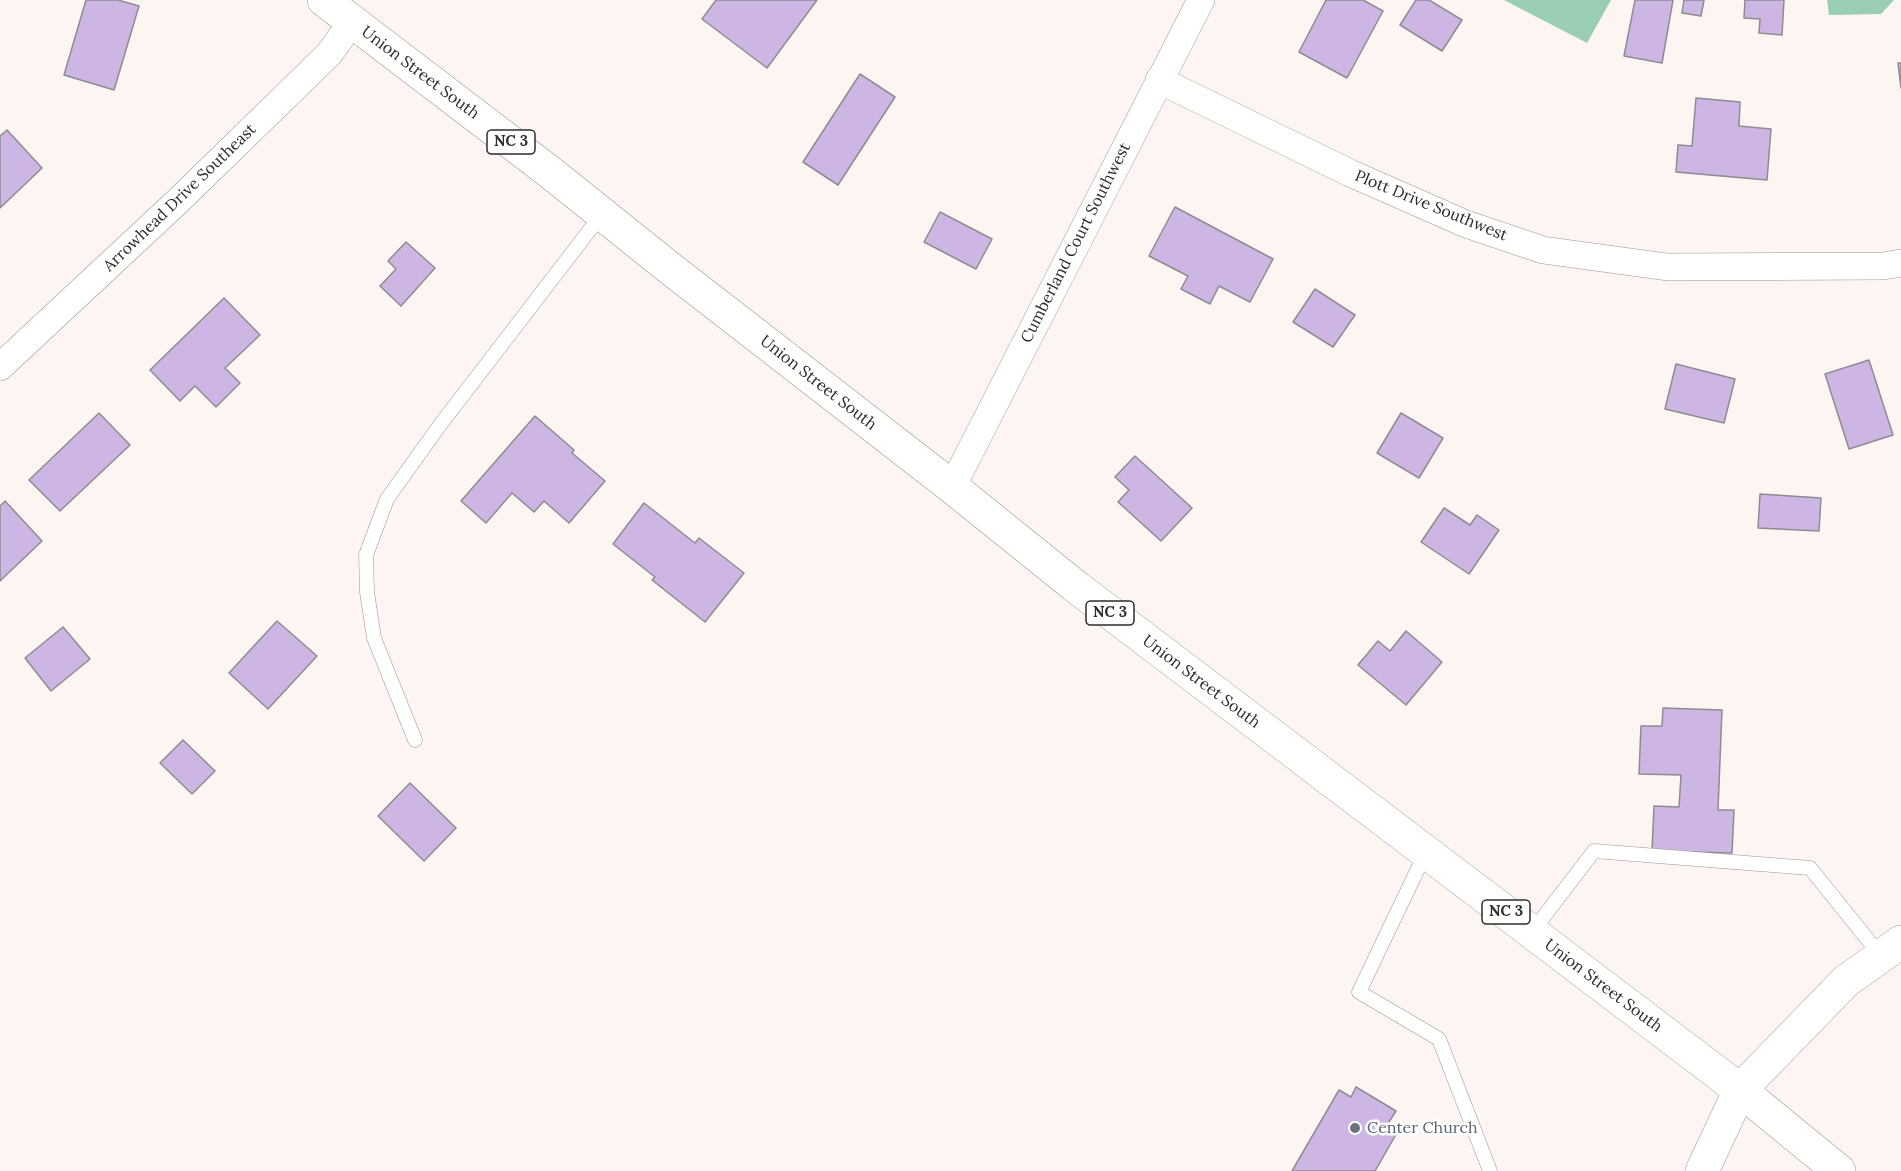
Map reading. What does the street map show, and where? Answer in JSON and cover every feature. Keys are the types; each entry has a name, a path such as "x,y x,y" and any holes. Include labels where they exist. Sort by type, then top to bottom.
{"main road":[{"name":"Union Street South","path":"324,0 445,91 952,487 1075,586 1740,1090"},
{"path":"1702,1171 1740,1090 1846,981 1891,949"},
{"name":"NC 3","path":"1740,1090 1839,1171"}],"street":[{"name":"Cumberland Court Southwest","path":"952,487 1201,0"},
{"name":"Arrowhead Drive Southeast","path":"0,367 178,201 329,54 352,22"},
{"name":"Plott Drive Southwest","path":"1160,80 1350,173 1466,224 1543,250 1667,267 1883,266 1901,263"}],"lane":[{"path":"415,740 374,638 367,592 366,555 387,499 447,416 602,214"},
{"path":"1532,932 1594,851 1810,868 1891,949"},
{"path":"1426,852 1359,992 1439,1040 1490,1171"}],"green space":[{"path":"1504,0 1611,0 1587,43"},
{"path":"1827,0 1894,0 1881,14 1829,15"}],"building":[{"path":"86,0 118,0 139,6 114,90 64,75"},
{"path":"716,0 817,0 767,68 702,19"},
{"path":"1326,0 1363,0 1383,11 1347,78 1299,52"},
{"path":"1416,0 1429,0 1462,20 1442,51 1400,25"},
{"path":"1635,0 1673,0 1662,63 1624,56"},
{"path":"1684,0 1704,0 1701,16 1682,13"},
{"path":"1745,0 1784,0 1782,35 1759,33 1760,19 1744,18"},
{"path":"1898,63 1901,63 1901,88"},
{"path":"860,74 895,97 838,185 803,162"},
{"path":"1696,98 1740,102 1739,126 1771,129 1767,180 1676,172 1678,145 1692,146"},
{"path":"7,130 42,168 0,208 0,136"},
{"path":"1175,207 1273,259 1250,302 1219,286 1210,304 1181,289 1188,276 1149,256"},
{"path":"940,212 992,239 976,269 924,242"},
{"path":"406,242 435,268 401,306 380,286 396,269 388,261"},
{"path":"1315,289 1355,315 1333,347 1293,322"},
{"path":"224,298 260,335 225,368 240,383 216,407 195,386 180,401 150,370"},
{"path":"1869,360 1893,435 1849,449 1825,374"},
{"path":"1676,364 1735,379 1724,423 1665,409"},
{"path":"99,413 130,445 60,511 29,480"},
{"path":"1401,413 1443,438 1419,478 1377,453"},
{"path":"535,416 574,450 572,453 605,481 569,523 544,501 534,512 512,493 486,523 461,501"},
{"path":"1135,456 1192,508 1161,541 1118,502 1129,490 1115,477"},
{"path":"1760,494 1821,498 1819,531 1758,528"},
{"path":"5,501 42,541 0,581 0,506"},
{"path":"644,503 695,543 699,538 744,573 705,622 652,580 655,577 613,544"},
{"path":"1444,508 1470,525 1477,515 1499,530 1469,574 1421,542"},
{"path":"277,621 317,656 268,709 229,673"},
{"path":"63,627 90,659 51,691 25,658"},
{"path":"1406,631 1442,662 1406,705 1358,665 1378,641 1390,651"},
{"path":"1663,708 1722,710 1718,810 1734,810 1732,853 1652,851 1654,806 1679,807 1681,775 1639,774 1641,726 1662,726"},
{"path":"183,740 215,771 192,794 160,763"},
{"path":"410,783 456,828 424,861 378,816"},
{"name":"Center Church","path":"1356,1087 1396,1111 1387,1125 1398,1131 1375,1171 1292,1171 1339,1090 1351,1097"}],"place":[{"name":"Center Church","path":"1355,1128"}]}
